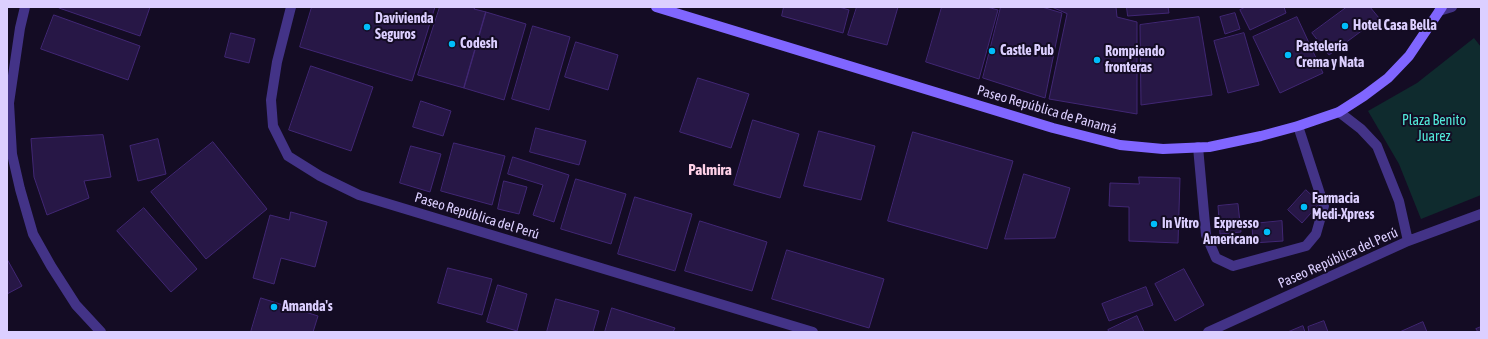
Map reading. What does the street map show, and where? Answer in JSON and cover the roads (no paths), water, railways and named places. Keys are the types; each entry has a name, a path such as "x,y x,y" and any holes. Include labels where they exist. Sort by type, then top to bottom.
{"street":[{"path":"25,7 20,28 9,103 12,154 20,190 34,234 52,266 76,305 100,332"},
{"name":"Paseo República del Perú","path":"291,7 277,62 271,100 273,126 288,156 320,176 359,195 813,332"},
{"name":"Paseo República de Panamá","path":"656,7 1053,128 1120,145 1163,149 1209,147 1261,136 1298,126 1339,112 1388,78 1409,56 1441,9"},
{"path":"1441,9 1452,7"},
{"path":"1339,112 1361,129 1377,146 1399,200 1408,241"},
{"path":"1198,147 1206,234 1216,258 1233,266 1306,246 1316,234 1324,206 1298,126"},
{"name":"Paseo República del Perú","path":"1208,332 1408,241 1481,214"}],"place":[{"name":"Hotel Casa Bella","path":"1345,26"},
{"name":"Davivienda Seguros","path":"367,27"},
{"name":"Codesh","path":"452,44"},
{"name":"Castle Pub","path":"992,51"},
{"name":"Pastelería Crema y Nata","path":"1288,55"},
{"name":"Rompiendo fronteras","path":"1097,60"},
{"name":"Farmacia Medi-Xpress","path":"1304,207"},
{"name":"In Vitro","path":"1154,224"},
{"name":"Expresso Americano","path":"1267,232"},
{"name":"Amanda's","path":"274,307"}],"district":[{"name":"Palmira","path":"710,170"}],"park label":[{"name":"Plaza Benito Juarez","path":"1434,130"}]}
